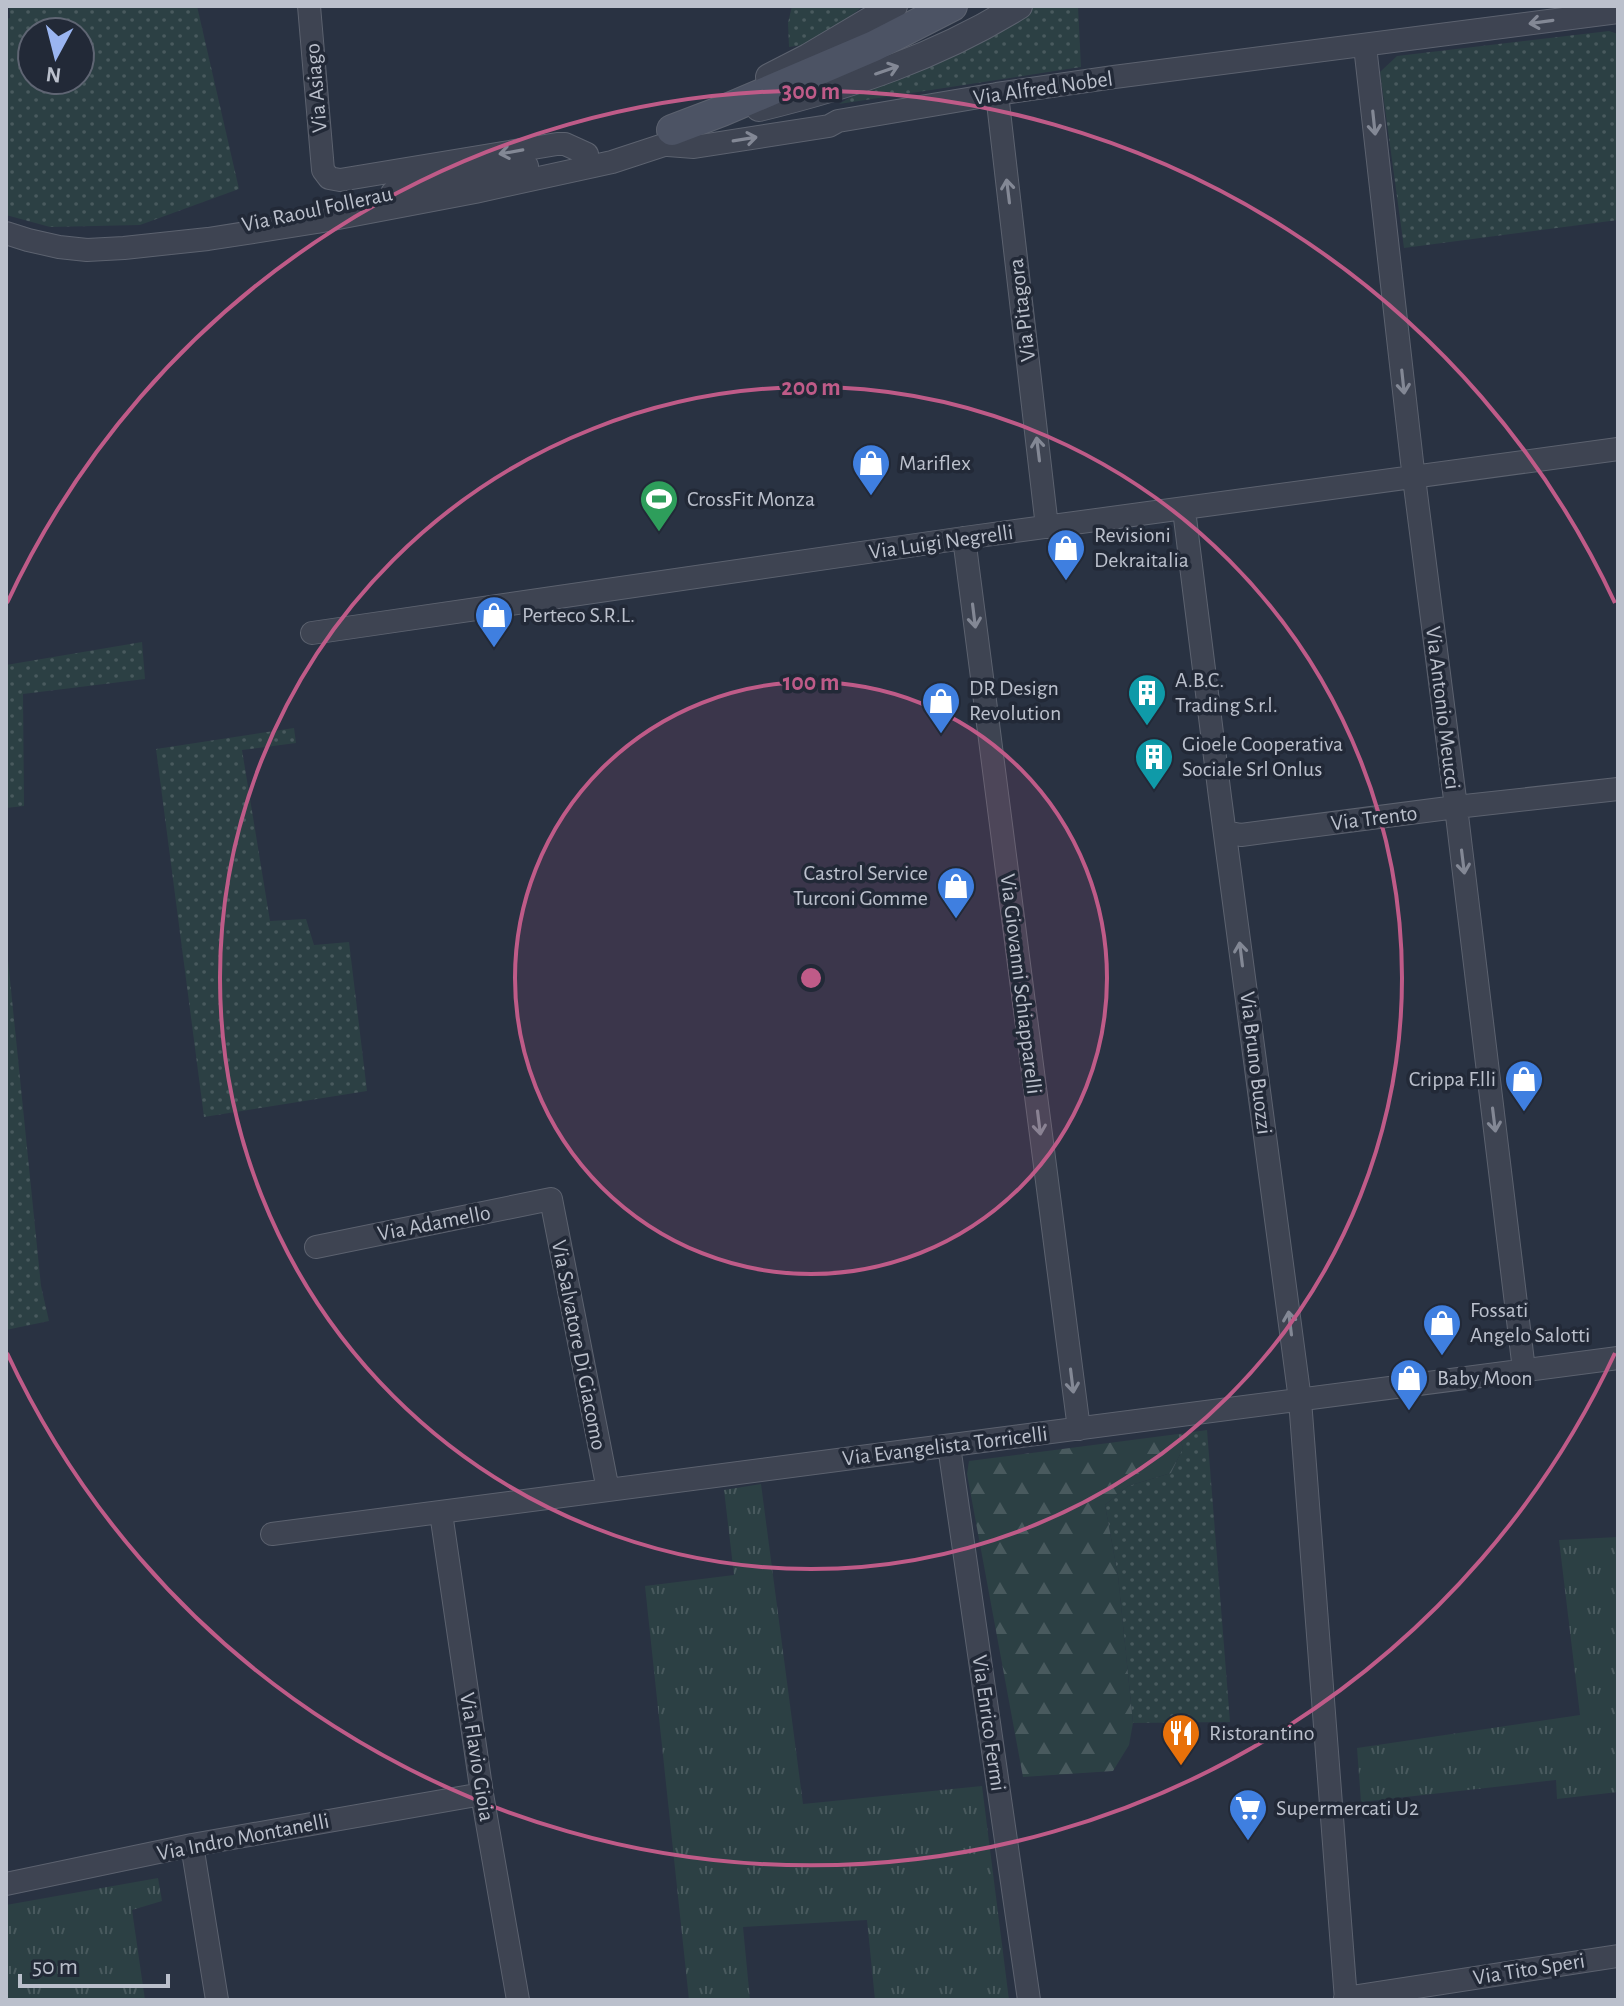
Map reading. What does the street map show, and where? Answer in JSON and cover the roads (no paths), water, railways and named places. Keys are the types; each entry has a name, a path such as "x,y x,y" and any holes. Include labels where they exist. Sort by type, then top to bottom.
{"main road":[{"path":"759,108 825,76 874,46 952,6"},
{"path":"670,137 722,111 874,46"}],"street":[{"name":"Via Asiago","path":"309,6 323,170"},
{"path":"670,137 699,111 808,57 894,6"},
{"path":"670,137 896,67 970,33 1019,6"},
{"name":"Via Alfred Nobel","path":"474,184 587,154 670,137 694,147 829,126 838,121 997,94 1618,12"},
{"name":"Via Antonio Meucci","path":"1365,46 1413,476 1524,1370"},
{"name":"Via Pitagora","path":"997,94 1047,527"},
{"name":"Via Alfred Nobel","path":"474,184 612,162 670,137"},
{"name":"Via Alfred Nobel","path":"323,170 329,178 340,180 557,144 565,144 587,154"},
{"name":"Via Raoul Follerau","path":"6,233 59,247 87,250 124,248 264,231 474,184"},
{"name":"Via Luigi Negrelli","path":"312,633 964,538 1618,449"},
{"name":"Via Bruno Buozzi","path":"1184,510 1300,1400 1345,1999"},
{"name":"Via Giovanni Schiapparelli","path":"964,538 1079,1429"},
{"name":"Via Trento","path":"1225,832 1241,835 1618,789"},
{"name":"Via Adamello","path":"316,1247 551,1199"},
{"name":"Via Salvatore Di Giacomo","path":"551,1199 608,1490"},
{"name":"Via Evangelista Torricelli","path":"272,1534 1618,1358"},
{"name":"Via Enrico Fermi","path":"949,1446 1029,2000"},
{"name":"Via Flavio Gioia","path":"441,1513 482,1794 518,2000"},
{"name":"Via Indro Montanelli","path":"6,1884 192,1845 482,1794"},
{"path":"192,1845 217,2000"},
{"name":"Via Tito Speri","path":"1345,1999 1618,1956"}],"place":[{"name":"Mariflex","path":"871,497"},
{"name":"CrossFit Monza","path":"659,533"},
{"name":"Revisioni Dekraitalia","path":"1066,582"},
{"name":"Perteco S.R.L.","path":"494,649"},
{"name":"A.B.C. Trading S.r.l.","path":"1147,727"},
{"name":"DR Design Revolution","path":"941,735"},
{"name":"Gioele Cooperativa Sociale Srl Onlus","path":"1154,791"},
{"name":"Castrol Service Turconi Gomme","path":"956,920"},
{"name":"Crippa F.lli","path":"1524,1113"},
{"name":"Fossati Angelo Salotti","path":"1442,1357"},
{"name":"Baby Moon","path":"1409,1412"},
{"name":"Ristorantino","path":"1181,1767"},
{"name":"Supermercati U2","path":"1248,1842"}]}
